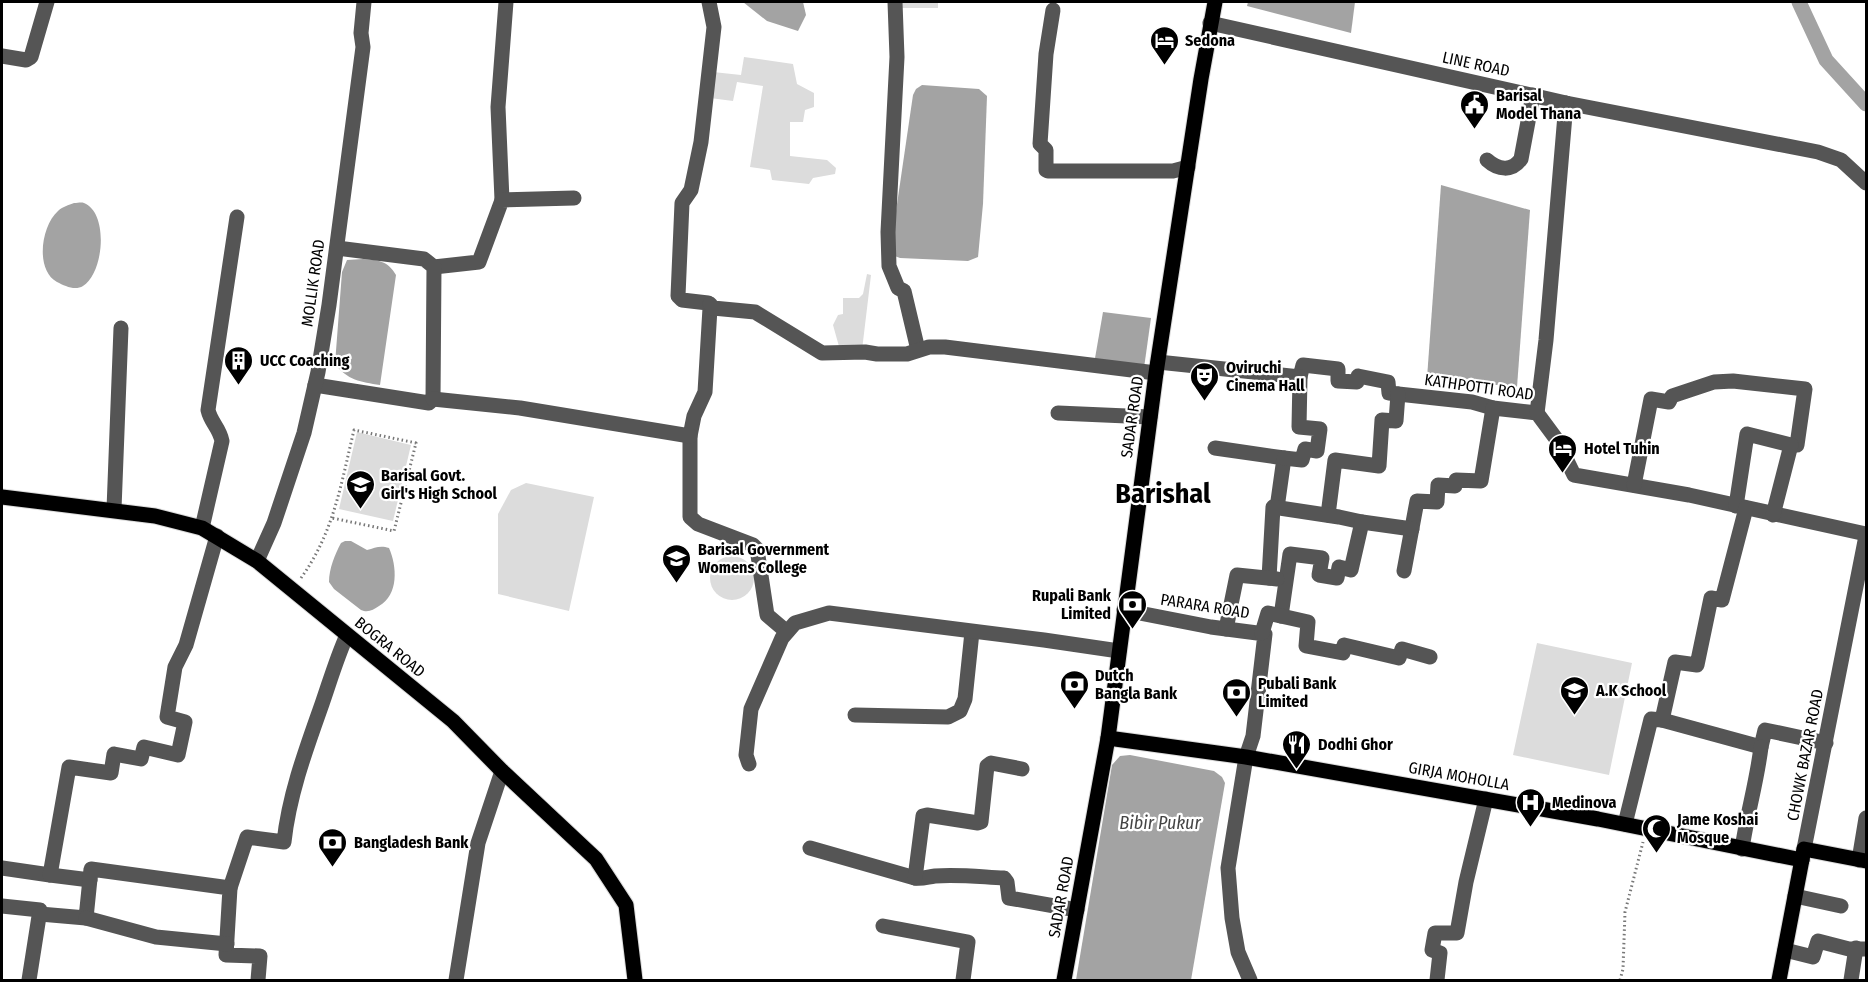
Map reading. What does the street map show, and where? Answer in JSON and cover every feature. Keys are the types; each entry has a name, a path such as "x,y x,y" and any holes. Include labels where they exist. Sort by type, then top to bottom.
{"main road":[{"name":"SADAR ROAD","path":"1064,981 1108,738 1157,367 1215,2"},
{"name":"BOGRA ROAD","path":"2,497 114,509 155,516 202,528 258,561 453,721 502,771 596,859 626,905 635,981"},
{"name":"GIRJA MOHOLLA","path":"1108,738 1246,757 1486,799 1625,824 1742,849 1863,861"},
{"name":"CHOWK BAZAR ROAD","path":"1779,981 1803,855"}],"street":[{"path":"2,56 26,60 31,57 47,2"},
{"name":"MOLLIK ROAD","path":"258,561 274,523 304,433 315,385 337,248 363,47 361,33 364,2"},
{"path":"337,248 424,259 434,267 479,262 502,200 498,107 506,2"},
{"path":"709,2 714,27 701,142 691,189 682,203 678,296 682,300 705,302 713,308 755,312 822,353 907,354 918,350 945,347 1157,367 1300,377 1299,427 1320,429 1317,451 1305,449 1302,460 1215,447"},
{"path":"894,2 897,57 888,232 889,266 898,288 904,291 918,350"},
{"path":"1053,10 1042,102 1040,144 1046,150 1046,170 1173,171 1188,167"},
{"name":"LINE ROAD","path":"1210,23 1566,103 1818,152 1841,159 1866,183"},
{"path":"1487,160 1494,166 1510,169 1517,165 1521,159 1533,95"},
{"path":"1537,413 1546,340 1566,103"},
{"path":"502,200 574,198"},
{"path":"202,528 222,441 220,430 210,418 208,410 237,217"},
{"path":"315,385 429,403 433,399 434,267"},
{"path":"710,304 705,392 694,416 690,436 690,517 698,524 753,545 757,549 768,615 787,632"},
{"path":"114,509 121,328"},
{"name":"KATHPOTTI ROAD","path":"1300,377 1303,365 1338,369 1338,381 1357,382 1358,376 1388,382 1389,393 1472,402 1493,408 1537,413 1557,440 1574,475 1634,485 1866,535"},
{"path":"1634,485 1651,399 1669,402 1672,396 1713,382 1732,381 1805,389 1797,445 1747,434 1741,507 1722,600 1711,598 1696,665 1675,662 1662,720"},
{"path":"1328,515 1335,460 1379,466 1382,420 1396,421 1398,394"},
{"path":"433,399 520,408 690,436"},
{"path":"1404,571 1417,501 1437,502 1438,485 1455,486 1456,480 1481,481 1493,408"},
{"path":"1058,413 1150,417"},
{"path":"1773,515 1791,445"},
{"path":"1278,507 1284,458"},
{"path":"1269,578 1272,507 1412,529"},
{"path":"1281,616 1290,554 1322,558 1319,575 1337,578 1339,567 1352,570 1362,522"},
{"name":"CHOWK BAZAR ROAD","path":"1803,855 1862,584 1866,535"},
{"path":"50,875 69,767 111,773 114,754 141,759 144,747 178,754 185,722 167,717 175,667 186,645 218,536"},
{"path":"1226,629 1237,575 1286,579"},
{"name":"PARARA ROAD","path":"1124,610 1265,634 1253,736 1246,757 1228,868 1232,918 1238,952 1250,981"},
{"path":"749,764 746,755 751,710 782,638 795,623 829,613 1119,651"},
{"path":"1262,633 1268,613 1308,622 1306,646 1343,653 1344,645 1399,658 1402,650 1430,657"},
{"path":"855,715 948,717 960,711 965,699 972,632"},
{"path":"258,981 260,956 226,955 230,888 247,837 284,842 287,819 302,764 336,658 347,634"},
{"path":"1625,824 1651,719 1761,747"},
{"path":"1742,849 1765,730 1826,743"},
{"path":"915,878 923,816 981,822 987,766 991,763 1022,769"},
{"path":"456,981 478,843 502,771"},
{"path":"1437,981 1440,953 1432,950 1435,933 1457,933 1466,882 1486,799"},
{"path":"1863,861 1866,818"},
{"path":"810,848 915,878 970,876 1004,878 1007,882 1009,898 1077,910"},
{"path":"2,868 90,880"},
{"path":"86,918 91,869 230,888"},
{"path":"1795,896 1841,906"},
{"path":"2,906 40,910 29,981"},
{"path":"40,914 86,918 156,938 227,944"},
{"path":"883,926 968,942 963,981"},
{"path":"1785,950 1813,957 1818,941 1849,949 1861,949 1851,981"}],"path":[{"path":"294,589 315,560 332,518 354,430 416,443 394,531 332,518"},
{"path":"1620,981 1623,969 1625,912 1645,829"}],"shaded area":[{"path":"897,2 938,2 938,8 896,8"},
{"path":"744,57 793,64 797,84 814,93 814,107 805,110 803,122 790,122 790,156 827,160 836,168 835,174 813,178 809,184 772,180 770,170 750,167 763,86 737,82 733,101 710,98 713,72 741,75"},
{"path":"867,274 871,275 862,350 840,350 833,325 838,315 843,314 843,298 859,298 863,294"},
{"path":"357,432 411,445 393,521 339,509"},
{"path":"526,483 594,497 569,611 498,594 498,514 511,490"},
{"path":"732,556 747,563 754,578 747,593 732,600 717,593 710,578 717,563"},
{"path":"1537,643 1632,663 1609,775 1513,755"}],"water":[{"path":"743,2 803,2 806,15 798,31 767,21"},
{"path":"1248,2 1355,2 1351,33 1247,6"},
{"path":"922,85 979,89 987,96 983,204 978,257 968,261 900,258 892,255 891,245 913,95"},
{"path":"1441,185 1530,210 1517,387 1427,378"},
{"path":"74,203 84,203 92,209 97,218 101,243 96,269 83,286 77,288 63,285 50,276 43,258 44,237 52,218 60,210"},
{"path":"363,259 382,262 396,275 380,385 350,377 335,364 342,272 347,260"},
{"path":"1103,312 1151,318 1144,368 1094,364"},
{"path":"351,541 367,550 380,547 389,548 392,555 395,571 393,588 386,601 373,610 361,610 334,589 329,582 335,557 341,543"},
{"name":"Bibir Pukur","path":"1130,755 1214,771 1222,777 1225,783 1191,980 1076,980 1112,765 1120,756"}],"waterway":[{"path":"1799,2 1826,60 1866,104"}],"place":[{"name":"Sedona","path":"1164,66"},
{"name":"Barisal Model Thana","path":"1475,130"},
{"name":"UCC Coaching","path":"239,386"},
{"name":"Oviruchi Cinema Hall","path":"1205,402"},
{"name":"Hotel Tuhin","path":"1563,474"},
{"name":"Barisal Govt. Girl's High School","path":"360,510"},
{"name":"Barisal Government Womens College","path":"677,584"},
{"name":"Rupali Bank Limited","path":"1132,630"},
{"name":"Dutch Bangla Bank","path":"1074,710"},
{"name":"A.K School","path":"1575,716"},
{"name":"Pubali Bank Limited","path":"1237,718"},
{"name":"Dodhi Ghor","path":"1297,770"},
{"name":"Medinova","path":"1531,828"},
{"name":"Jame Koshai Mosque","path":"1656,854"},
{"name":"Bangladesh Bank","path":"333,868"}],"district":[{"name":"Barishal","path":"1163,493"}]}
